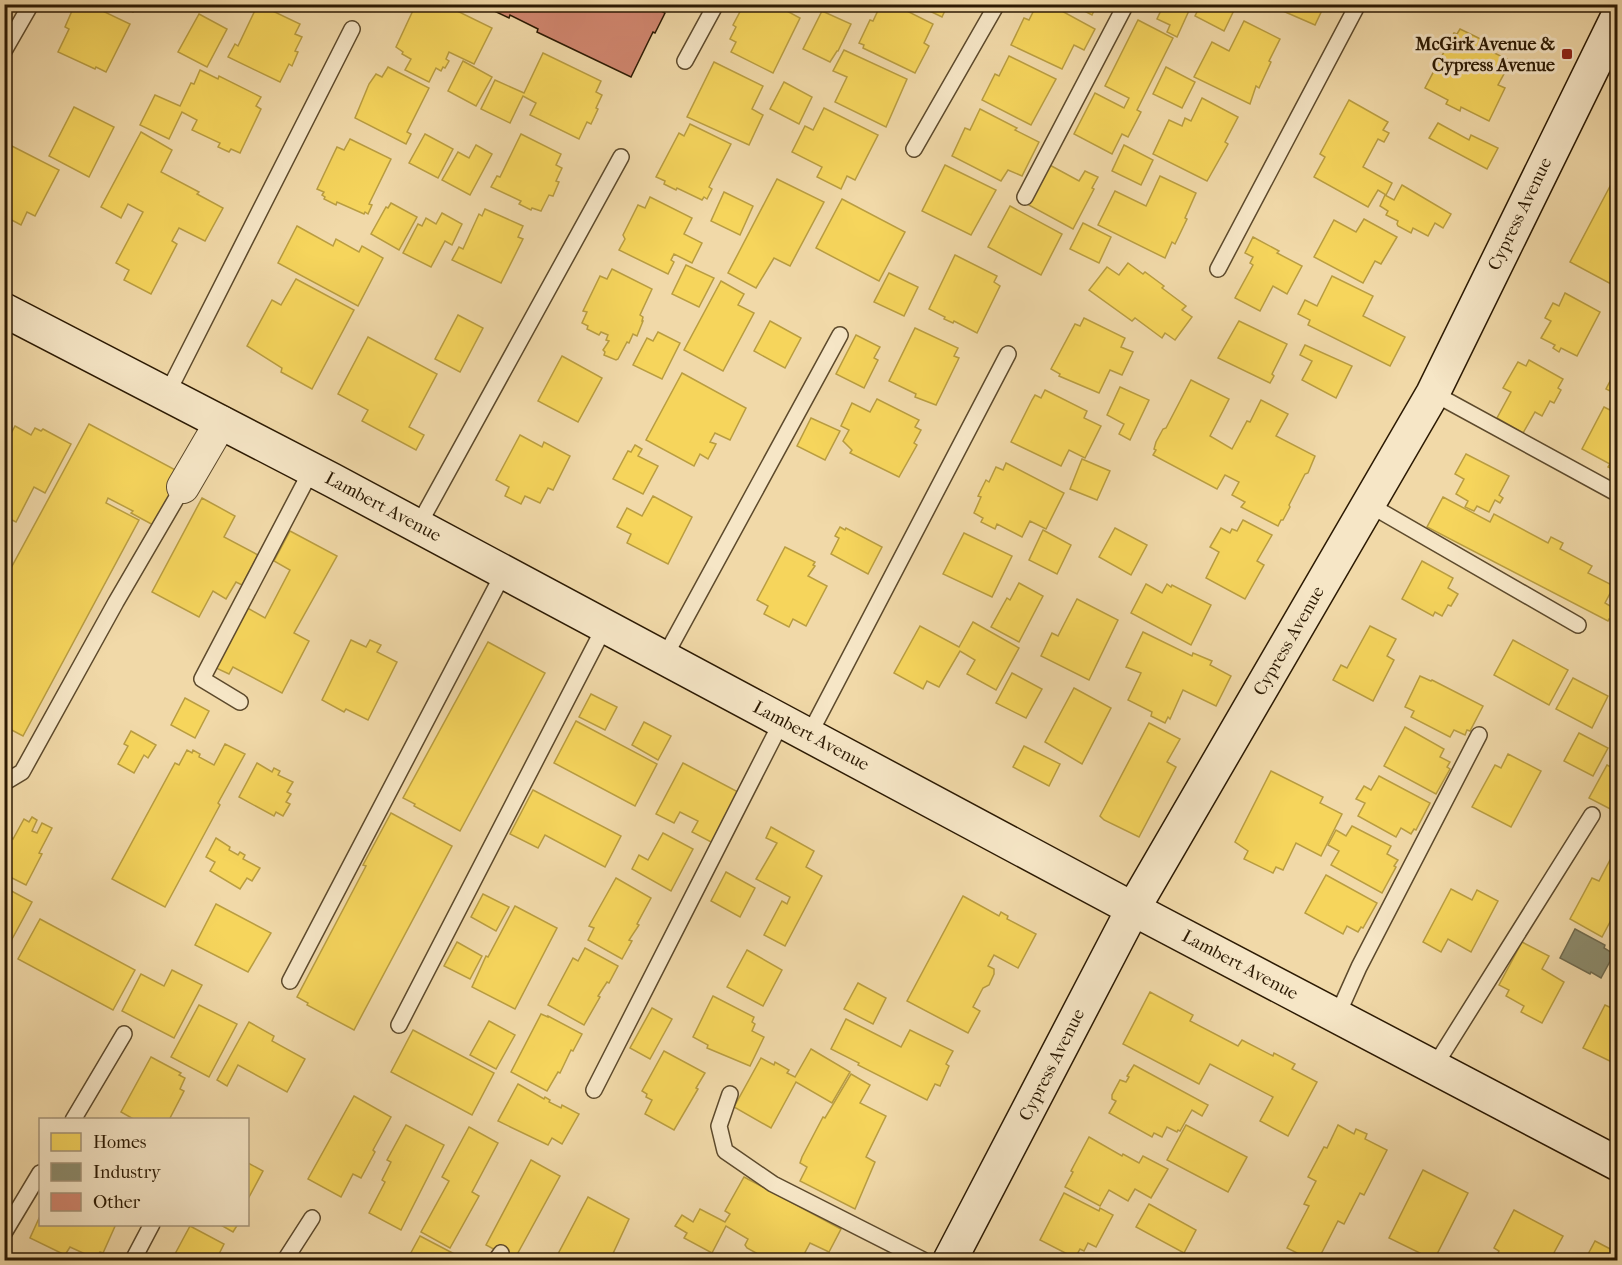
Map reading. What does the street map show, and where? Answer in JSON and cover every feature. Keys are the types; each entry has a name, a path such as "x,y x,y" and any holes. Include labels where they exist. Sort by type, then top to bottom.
{"street":[{"path":"1602,4 1617,11"},
{"name":"Cypress Avenue","path":"950,1260 1133,909 1433,393 1617,16"},
{"name":"Lambert Avenue","path":"4,310 418,526 1133,909 1617,1164"},
{"path":"183,487 221,422"}],"lane":[{"path":"4,51 31,4"},
{"path":"685,61 716,4"},
{"path":"914,149 997,4"},
{"path":"1025,197 1126,4"},
{"path":"1218,269 1358,4"},
{"path":"167,394 352,29"},
{"path":"418,526 621,157"},
{"path":"664,658 840,335"},
{"path":"594,1090 1008,354"},
{"path":"1433,393 1617,494"},
{"path":"240,702 202,679 312,470"},
{"path":"7,781 22,772 183,487"},
{"path":"1368,504 1578,625"},
{"path":"290,981 504,573"},
{"path":"399,1024 605,626"},
{"path":"1337,1016 1359,967 1479,735"},
{"path":"1434,1067 1592,815"},
{"path":"74,1118 124,1034"},
{"path":"730,1094 719,1126 725,1151 773,1184 923,1260"},
{"path":"4,1233 39,1175"},
{"path":"285,1260 312,1218"},
{"path":"133,1260 151,1226"}],"building: Homes":[{"path":"75,4 88,4 130,24 106,72 58,52 69,29 65,27"},
{"path":"117,4 136,4 133,12"},
{"path":"258,4 300,24 295,34 302,37 295,51 298,52 292,66 289,64 280,82 228,57 235,44 238,46"},
{"path":"416,4 443,4 492,28 474,64 449,52 446,59 449,61 445,68 443,67 441,71 436,68 429,82 405,70 411,59 396,47"},
{"path":"747,4 774,4 800,18 773,73 731,52 736,42 730,39 736,27 733,25 742,8 744,9"},
{"path":"881,4 887,4 895,9 897,6 933,24 924,43 929,46 915,73 863,48 864,45 859,43"},
{"path":"915,4 948,4 942,17"},
{"path":"1037,4 1049,4 1095,29 1084,50 1074,45 1062,69 1011,45 1024,18 1029,20"},
{"path":"1071,4 1097,4 1092,15"},
{"path":"1164,4 1192,4 1177,37 1167,32 1170,25 1157,19"},
{"path":"1201,4 1237,4 1224,31 1195,16"},
{"path":"1267,4 1325,4 1315,25"},
{"path":"822,11 851,24 830,62 803,49"},
{"path":"199,14 227,29 207,67 178,52"},
{"path":"1138,20 1173,38 1137,110 1141,112 1128,137 1122,134 1112,154 1074,134 1095,93 1124,108 1129,98 1105,86"},
{"path":"1244,21 1280,39 1259,88 1256,86 1250,104 1194,77 1212,42 1229,51"},
{"path":"1460,29 1487,42 1484,48 1511,61 1498,85 1505,88 1489,121 1461,107 1460,111 1446,104 1448,100 1425,88 1454,33 1457,34"},
{"path":"844,50 907,79 886,127 835,102 847,77 833,71"},
{"path":"543,53 601,81 596,92 602,95 596,108 598,109 591,124 587,122 579,139 530,115 536,103 523,96 510,123 481,109 495,80 524,93"},
{"path":"1009,56 1056,79 1031,125 982,100 995,74 999,76"},
{"path":"463,61 492,77 476,106 448,91"},
{"path":"714,62 763,86 752,109 763,115 749,145 687,117"},
{"path":"388,67 429,88 407,132 411,134 406,144 355,118 369,84 376,74 382,77"},
{"path":"1166,67 1195,82 1182,108 1153,94"},
{"path":"200,70 218,79 219,76 261,97 256,106 261,109 240,153 231,149 229,152 218,147 220,143 192,130 197,120 182,112 169,139 140,125 155,95 180,106"},
{"path":"784,82 812,97 799,124 770,109"},
{"path":"1202,98 1238,117 1225,142 1228,144 1207,181 1153,154 1169,120 1182,126 1185,118 1191,121"},
{"path":"1349,100 1388,122 1383,130 1389,133 1384,142 1378,139 1363,167 1392,183 1386,195 1378,190 1368,207 1314,177 1325,157 1320,154"},
{"path":"74,107 114,127 89,177 49,156"},
{"path":"824,108 878,135 855,180 847,176 841,189 817,177 822,167 792,152 805,126 813,130"},
{"path":"980,109 1039,142 1022,176 1008,170 1001,181 952,156 965,128 970,130"},
{"path":"1438,123 1469,140 1471,135 1498,148 1487,169 1429,138"},
{"path":"690,124 731,144 709,187 712,189 707,199 704,197 702,200 664,184 665,181 656,177 679,133 684,136"},
{"path":"141,132 172,150 161,172 223,208 205,241 179,228 172,241 177,244 151,294 124,280 129,270 116,263 143,212 128,204 121,218 101,207"},
{"path":"425,134 453,149 438,178 409,163"},
{"path":"521,134 561,154 556,165 562,168 556,181 559,182 553,196 549,195 541,211 532,208 531,210 519,204 521,201 491,187 497,176 500,177"},
{"path":"350,139 391,159 369,204 372,205 368,214 337,202 336,205 324,199 322,195 324,192 317,189 337,147 344,150"},
{"path":"4,142 59,170 35,216 27,212 21,225 4,216"},
{"path":"476,145 492,154 470,195 442,180 458,152 469,158"},
{"path":"1124,145 1153,160 1141,185 1112,171"},
{"path":"1046,163 1079,181 1085,171 1098,177 1073,229 1025,203"},
{"path":"945,165 996,190 971,235 922,211"},
{"path":"1617,173 1618,278 1613,285 1570,262"},
{"path":"1160,176 1196,193 1185,218 1187,219 1175,244 1172,242 1165,258 1098,225 1115,191 1146,206"},
{"path":"777,179 824,202 790,266 774,258 756,288 728,273"},
{"path":"1402,185 1451,214 1443,228 1435,223 1428,236 1413,228 1411,233 1398,226 1398,221 1386,215 1388,211 1380,206 1385,195 1394,200"},
{"path":"724,192 753,206 740,235 711,221"},
{"path":"650,197 692,218 684,234 702,243 692,263 674,254 671,260 674,262 668,274 619,250 625,239 623,235 638,205 645,208"},
{"path":"842,199 905,232 879,281 816,248"},
{"path":"391,203 417,217 399,250 371,234 386,207 388,208"},
{"path":"1010,206 1062,234 1041,275 988,247"},
{"path":"485,209 523,226 518,237 523,239 501,283 452,260 459,247 463,249 479,214 482,216"},
{"path":"442,213 462,224 452,245 445,241 431,267 403,253 418,224 422,226 426,218 436,224"},
{"path":"1364,219 1397,237 1381,264 1375,261 1363,283 1314,257 1334,220 1356,232"},
{"path":"1083,223 1111,237 1099,263 1070,249"},
{"path":"297,226 333,246 336,239 359,252 362,246 383,258 358,306 278,263"},
{"path":"1253,237 1302,266 1287,294 1273,286 1260,311 1235,298 1253,265 1250,263 1253,257 1245,253"},
{"path":"955,255 997,276 994,282 1000,286 977,333 954,321 953,323 944,319 945,317 929,309"},
{"path":"1128,263 1164,286 1162,288 1186,306 1182,310 1192,317 1175,340 1165,333 1162,338 1135,318 1132,321 1089,290 1107,267 1119,275"},
{"path":"686,265 714,278 699,307 672,294"},
{"path":"612,269 652,289 640,315 643,321 637,336 633,334 616,360 604,355 603,350 609,341 606,340 608,335 601,332 599,335 587,329 588,326 582,323 587,312 583,311 600,276 607,279"},
{"path":"889,273 918,287 904,316 874,302"},
{"path":"1332,276 1373,296 1363,316 1405,337 1390,366 1308,325 1310,320 1298,314 1305,300 1317,306"},
{"path":"296,279 354,310 312,389 281,372 282,368 247,346 272,300 281,305"},
{"path":"721,281 744,294 738,305 754,313 723,371 684,350"},
{"path":"1565,293 1600,312 1577,356 1561,348 1559,352 1553,348 1555,345 1541,338 1551,321 1545,318 1553,303 1559,306"},
{"path":"458,315 483,328 460,372 435,359"},
{"path":"1084,318 1125,338 1121,347 1133,352 1122,375 1110,370 1099,393 1059,376 1060,374 1051,369 1075,324 1080,326"},
{"path":"770,321 801,338 785,368 754,351"},
{"path":"1239,321 1287,344 1270,383 1218,358"},
{"path":"915,328 958,348 954,356 959,358 936,405 915,397 916,394 889,381"},
{"path":"658,332 680,343 662,379 633,365 647,338 653,341"},
{"path":"856,335 880,347 874,358 878,360 864,388 836,374"},
{"path":"368,337 437,374 409,427 424,435 416,450 362,421 368,410 338,394"},
{"path":"1305,345 1352,366 1336,398 1302,380 1312,361 1300,355"},
{"path":"562,356 602,378 578,422 538,401"},
{"path":"1529,360 1563,379 1558,388 1561,390 1554,403 1550,401 1542,416 1535,412 1523,433 1497,418 1511,392 1503,388 1518,362 1526,366"},
{"path":"1618,366 1618,395 1606,389"},
{"path":"682,373 746,408 730,440 715,433 710,442 716,444 708,459 700,454 694,466 646,440"},
{"path":"1191,380 1229,399 1210,436 1232,449 1261,400 1288,414 1276,436 1315,456 1278,526 1241,507 1245,502 1232,495 1239,482 1225,475 1217,489 1153,455 1156,442 1163,429 1166,428"},
{"path":"1120,387 1149,400 1130,440 1119,434 1124,424 1107,415"},
{"path":"1045,390 1087,411 1084,418 1101,426 1085,458 1069,450 1061,466 1011,442 1035,395 1041,398"},
{"path":"877,399 919,420 915,427 921,430 914,443 917,445 899,477 850,453 852,450 843,441 849,430 841,426 852,403 870,412"},
{"path":"1604,407 1618,414 1618,472 1608,467 1610,464 1582,449"},
{"path":"811,418 840,431 825,460 797,446"},
{"path":"89,424 183,474 155,526 108,498 106,503 139,520 23,736 4,726 4,581"},
{"path":"15,426 31,435 35,428 41,431 43,429 71,444 45,493 34,487 16,522 4,516 4,440 8,439"},
{"path":"520,435 542,447 544,442 570,456 553,490 548,488 540,503 525,496 521,504 505,496 509,487 496,480"},
{"path":"635,445 642,449 638,456 658,466 643,494 613,479 628,451 631,452"},
{"path":"1466,454 1509,476 1499,495 1503,498 1500,503 1495,500 1489,512 1477,506 1474,511 1465,507 1468,501 1456,494 1464,479 1455,474"},
{"path":"1082,459 1110,471 1097,500 1070,489"},
{"path":"1006,463 1064,493 1046,529 1030,521 1022,537 997,524 995,529 981,522 983,518 974,513 981,497 978,496 986,480 989,482 996,467 1003,470"},
{"path":"653,496 692,517 668,564 627,543 631,534 617,527 627,508 642,516"},
{"path":"1443,497 1490,522 1494,514 1548,543 1551,537 1563,543 1560,549 1592,566 1588,573 1614,586 1605,603 1618,613 1618,623 1609,619 1608,621 1427,527"},
{"path":"202,498 235,516 224,537 258,555 242,585 236,582 226,599 213,591 199,617 152,592"},
{"path":"1243,520 1272,535 1257,561 1264,565 1245,599 1206,578 1219,552 1210,547 1221,528 1230,533 1232,529 1237,531"},
{"path":"840,527 882,547 868,574 831,554 839,538 835,536"},
{"path":"1115,528 1147,545 1131,575 1099,557"},
{"path":"1043,530 1071,545 1057,574 1029,560"},
{"path":"290,531 337,556 294,633 309,641 282,693 233,667 229,674 216,668 246,607 265,618 290,570 274,561"},
{"path":"964,533 1012,556 992,597 943,574"},
{"path":"785,547 815,562 808,576 827,586 806,626 793,619 789,627 764,614 768,606 757,600"},
{"path":"1422,561 1453,578 1448,588 1458,594 1442,616 1435,612 1433,616 1402,599"},
{"path":"1019,583 1043,596 1019,642 991,627 1007,598 1010,600"},
{"path":"1146,584 1162,593 1167,584 1171,587 1172,585 1211,605 1191,645 1131,613"},
{"path":"1077,599 1118,620 1089,680 1041,656 1052,633 1058,636"},
{"path":"973,622 1019,648 996,690 967,674 975,660 960,651 939,687 927,681 923,689 894,673 920,626 959,647"},
{"path":"1370,626 1396,639 1387,656 1394,660 1373,701 1333,680 1341,665 1347,668"},
{"path":"1143,632 1192,656 1193,653 1212,661 1210,665 1231,676 1216,706 1183,690 1170,719 1168,717 1165,723 1151,716 1152,712 1128,700 1141,673 1126,667"},
{"path":"351,640 366,647 370,640 381,645 377,652 397,662 368,720 346,709 344,712 322,700"},
{"path":"1513,640 1568,670 1549,705 1494,675"},
{"path":"488,642 545,673 460,831 403,798"},
{"path":"1012,673 1042,689 1026,718 996,703"},
{"path":"1420,676 1483,706 1470,731 1467,730 1465,735 1454,730 1450,737 1411,717 1414,711 1405,707"},
{"path":"1573,678 1608,696 1592,728 1556,709"},
{"path":"1074,688 1111,708 1082,764 1045,742"},
{"path":"591,694 617,707 605,730 579,717"},
{"path":"185,698 209,711 195,738 171,725"},
{"path":"576,721 657,764 635,806 554,763"},
{"path":"644,722 671,736 658,760 632,745"},
{"path":"1149,723 1180,739 1167,762 1176,767 1139,837 1100,816"},
{"path":"1405,727 1444,749 1440,757 1450,762 1447,767 1450,769 1436,794 1384,766"},
{"path":"131,731 156,745 148,758 144,755 134,773 118,764 128,746 124,744"},
{"path":"1579,733 1608,748 1593,776 1564,761"},
{"path":"225,744 245,754 165,907 112,879 175,763 179,765 187,750 192,753 193,750 200,754 199,757 214,765"},
{"path":"1024,746 1060,764 1049,786 1013,767"},
{"path":"1508,754 1541,771 1511,827 1472,807 1495,765 1501,768"},
{"path":"257,763 272,772 274,768 280,771 278,775 293,782 287,792 291,794 286,802 290,804 283,816 276,812 274,816 239,797"},
{"path":"683,763 740,793 713,843 692,832 698,821 680,812 674,823 656,814"},
{"path":"1607,765 1618,771 1618,813 1589,798"},
{"path":"1271,771 1323,797 1320,803 1342,814 1321,856 1296,843 1283,870 1276,867 1273,873 1244,859 1248,851 1235,842"},
{"path":"1379,776 1430,803 1416,830 1414,829 1411,834 1401,828 1396,837 1358,816 1365,803 1356,799 1364,786 1371,790"},
{"path":"533,790 621,836 605,867 545,835 538,848 510,834"},
{"path":"391,813 452,846 354,1030 307,1005 308,1003 297,997 366,866 363,865"},
{"path":"32,817 37,820 32,831 37,833 42,823 52,828 26,885 4,874 4,849 11,837 13,839 24,819 29,822"},
{"path":"1352,826 1391,846 1387,854 1398,860 1382,893 1331,865 1339,851 1328,845 1336,830 1346,836"},
{"path":"771,827 814,851 806,867 822,876 785,946 764,935 782,901 787,904 790,897 756,879 777,843 766,838"},
{"path":"663,833 693,849 671,891 632,869 639,855 648,860"},
{"path":"216,838 230,847 229,850 238,855 240,852 245,855 243,859 260,868 252,881 247,878 240,889 210,871 215,862 206,857"},
{"path":"1610,860 1618,864 1618,926 1610,922 1602,937 1570,919 1592,878 1599,881"},
{"path":"726,872 755,888 740,917 711,901"},
{"path":"1326,875 1377,903 1363,928 1361,927 1358,932 1347,926 1343,934 1305,913"},
{"path":"616,878 651,898 637,924 639,925 629,940 632,941 622,959 588,940 594,928 589,926"},
{"path":"4,887 32,902 4,954"},
{"path":"1451,889 1472,900 1477,890 1498,901 1471,952 1448,939 1441,952 1423,942"},
{"path":"483,894 509,907 496,931 471,917"},
{"path":"963,896 999,916 1001,912 1008,916 1007,919 1036,934 1018,968 994,955 988,966 994,969 994,974 973,1007 980,1011 968,1033 907,1001"},
{"path":"216,904 271,933 248,972 195,945"},
{"path":"515,906 557,928 515,1009 472,987 486,956 488,957"},
{"path":"40,919 135,970 113,1010 18,959"},
{"path":"457,942 482,956 470,979 444,966"},
{"path":"1522,942 1549,956 1542,969 1564,982 1542,1023 1521,1012 1524,1006 1506,996 1509,990 1499,985"},
{"path":"585,948 618,966 609,983 607,982 598,996 600,997 584,1025 548,1005 573,958 578,961"},
{"path":"747,950 782,970 763,1006 727,987"},
{"path":"172,970 202,985 174,1038 122,1011 141,974 164,986"},
{"path":"858,983 886,998 873,1024 844,1009"},
{"path":"1150,992 1193,1015 1190,1021 1238,1046 1242,1040 1273,1056 1274,1053 1295,1064 1292,1069 1317,1082 1288,1136 1260,1121 1273,1097 1210,1064 1199,1084 1123,1044"},
{"path":"713,996 754,1017 752,1022 755,1024 752,1031 764,1037 750,1066 707,1048 708,1045 693,1037"},
{"path":"199,1005 237,1024 209,1077 171,1057"},
{"path":"1605,1005 1618,1011 1618,1065 1583,1048"},
{"path":"652,1008 672,1019 650,1059 630,1048"},
{"path":"541,1014 582,1034 547,1091 511,1072"},
{"path":"846,1019 901,1047 910,1030 953,1051 946,1064 949,1066 940,1086 935,1084 927,1100 831,1049"},
{"path":"489,1021 515,1035 496,1069 470,1055"},
{"path":"249,1022 274,1036 272,1041 305,1059 287,1092 238,1065 227,1086 217,1080"},
{"path":"413,1030 494,1073 472,1115 391,1072"},
{"path":"811,1049 850,1072 832,1103 796,1082 771,1128 734,1107 761,1058 774,1065 775,1062 789,1070 787,1073 795,1077"},
{"path":"664,1051 705,1073 674,1130 645,1114 652,1100 642,1091"},
{"path":"151,1057 181,1073 179,1075 185,1078 180,1089 184,1091 170,1118 132,1118 121,1112"},
{"path":"1134,1065 1208,1105 1202,1116 1192,1110 1180,1131 1177,1132 1167,1127 1162,1137 1154,1133 1152,1137 1109,1113 1116,1101 1112,1099 1112,1095 1120,1080 1126,1082"},
{"path":"851,1074 870,1085 860,1103 886,1116 866,1157 875,1162 855,1209 800,1181 807,1167 800,1163 802,1157 823,1117 825,1118"},
{"path":"518,1084 544,1099 545,1097 550,1100 549,1102 561,1108 562,1105 579,1114 562,1144 552,1138 548,1145 498,1121"},
{"path":"354,1096 391,1117 361,1178 353,1174 341,1197 308,1179"},
{"path":"406,1125 444,1145 401,1230 369,1213 385,1182 382,1180 391,1162 387,1160"},
{"path":"1186,1125 1247,1157 1228,1192 1167,1160"},
{"path":"1338,1125 1354,1134 1356,1129 1367,1134 1365,1139 1387,1150 1364,1195 1360,1193 1344,1224 1338,1221 1318,1260 1311,1260 1287,1248 1309,1206 1304,1204 1316,1181 1308,1177 1324,1147 1327,1148"},
{"path":"469,1127 498,1143 472,1192 479,1196 450,1248 421,1232 449,1181 442,1177"},
{"path":"1089,1137 1139,1163 1143,1156 1168,1169 1151,1198 1135,1189 1128,1201 1109,1190 1100,1206 1065,1187"},
{"path":"531,1160 560,1176 514,1260 486,1245"},
{"path":"249,1164 263,1171 249,1197"},
{"path":"1423,1170 1468,1193 1434,1260 1389,1238"},
{"path":"744,1177 841,1229 829,1252 810,1243 801,1260 769,1260 747,1248 745,1245 748,1239 726,1226 712,1253 684,1238 687,1233 675,1226 682,1215 693,1222 700,1209 725,1222 730,1214 725,1211"},
{"path":"1064,1193 1099,1211 1100,1208 1113,1215 1096,1247 1088,1243 1084,1251 1080,1249 1075,1258 1040,1240"},
{"path":"588,1197 629,1219 610,1260 570,1260 558,1254"},
{"path":"1149,1204 1196,1230 1184,1253 1136,1227"},
{"path":"1514,1210 1563,1236 1550,1260 1502,1260 1503,1258 1497,1255 1499,1251 1494,1248"},
{"path":"39,1218 39,1226 115,1226 103,1253 100,1252 96,1259 70,1247 65,1255 30,1238"},
{"path":"190,1226 224,1244 216,1260 176,1260 178,1256 175,1254"},
{"path":"222,1226 237,1226 233,1232"},
{"path":"420,1236 464,1259 407,1260"},
{"path":"1595,1241 1618,1253 1618,1260 1585,1260"}],"building: Industry":[{"path":"1575,929 1605,945 1604,948 1614,954 1601,978 1560,958"}],"building: Other":[{"path":"497,4 648,4 665,13 631,77 537,32 538,29 510,15 509,18 494,11"}],"place":[{"name":"McGirk Avenue & Cypress Avenue","path":"1567,54"}]}
